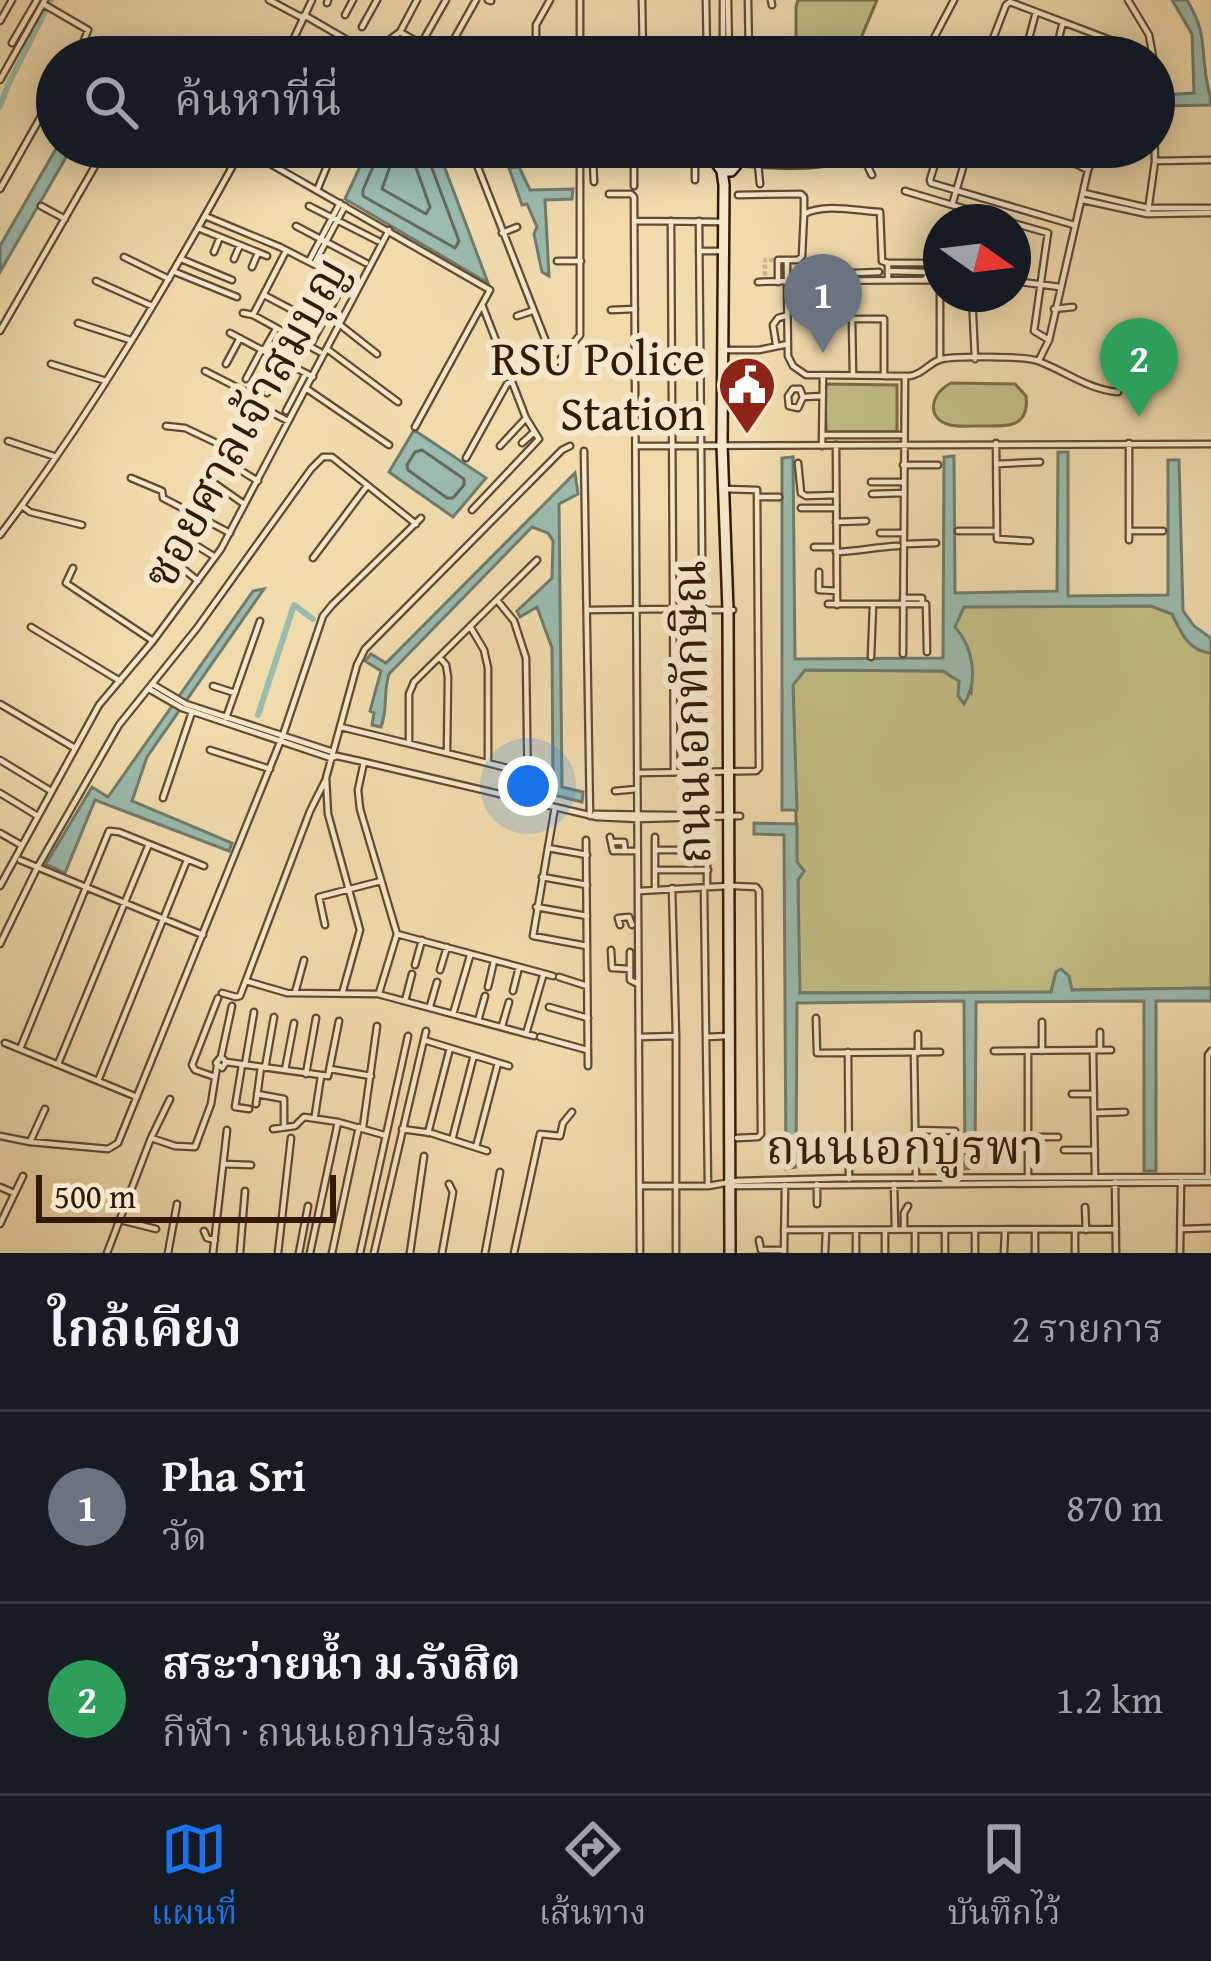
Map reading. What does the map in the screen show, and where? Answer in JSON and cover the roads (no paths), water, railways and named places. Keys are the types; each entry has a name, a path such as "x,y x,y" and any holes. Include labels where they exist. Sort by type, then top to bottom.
{"street":[{"path":"0,21 12,0"},
{"path":"269,0 339,36"},
{"path":"294,36 311,0"},
{"path":"345,15 353,0"},
{"path":"362,27 376,0"},
{"path":"395,36 417,0"},
{"path":"426,36 446,0"},
{"path":"456,36 476,0"},
{"path":"536,36 536,25 550,0"},
{"path":"580,0 580,36"},
{"path":"642,0 643,36"},
{"path":"706,0 707,36"},
{"path":"726,0 726,36"},
{"path":"748,0 749,36"},
{"path":"935,36 954,0"},
{"path":"1128,0 1149,36"},
{"path":"42,2 88,30 86,36"},
{"path":"12,43 42,2"},
{"path":"0,80 42,2"},
{"path":"995,36 1008,3 1100,36"},
{"path":"1030,36 1036,12"},
{"path":"1059,36 1063,22"},
{"path":"400,32 407,36"},
{"path":"0,189 36,125"},
{"path":"1175,161 1211,160"},
{"path":"0,331 94,168"},
{"path":"0,535 131,340 231,168"},
{"path":"279,168 489,289 415,427"},
{"path":"317,190 326,168"},
{"path":"479,168 550,359 559,361 580,337 580,168"},
{"path":"593,168 593,182"},
{"path":"634,168 634,185"},
{"path":"695,168 695,180"},
{"name":"ถนนเอกทักษิณ","path":"725,168 733,1253"},
{"path":"758,168 760,184"},
{"path":"870,168 872,175"},
{"path":"933,168 929,182 968,204"},
{"path":"954,198 963,168"},
{"path":"1040,359 1083,196 1088,170 1084,168"},
{"path":"1148,211 1154,168"},
{"path":"905,191 1075,226"},
{"path":"609,194 634,197 640,1253"},
{"path":"738,195 804,197 803,253 798,260 778,260 778,282"},
{"path":"1083,196 1148,211 1211,211"},
{"path":"312,262 342,205"},
{"path":"40,206 65,219"},
{"path":"309,206 378,241"},
{"path":"804,214 812,209 880,212 882,261 888,271 923,280"},
{"path":"205,216 287,250 354,286"},
{"path":"634,221 726,222"},
{"path":"671,221 674,772"},
{"path":"699,221 704,772"},
{"name":"ถนนเอกทักษิณ","path":"726,222 726,350"},
{"path":"296,226 366,263"},
{"path":"502,232 517,227"},
{"path":"198,228 267,256"},
{"path":"1031,228 1048,233 1034,332 1048,342"},
{"name":"ซอยศาลเจ้าสมบุญ","path":"0,886 99,705 153,641 230,533 388,230"},
{"path":"214,252 220,237"},
{"path":"234,259 240,245"},
{"path":"254,315 287,250"},
{"path":"699,251 723,251"},
{"path":"252,267 258,253"},
{"path":"124,257 237,297"},
{"path":"181,260 232,280"},
{"path":"783,344 787,260"},
{"path":"557,261 580,261"},
{"path":"758,282 853,276 926,263 930,267 923,272 888,271"},
{"path":"813,272 831,276"},
{"path":"853,276 878,272"},
{"path":"275,273 286,279"},
{"path":"621,281 635,280"},
{"path":"97,281 152,306"},
{"path":"310,346 345,281"},
{"path":"1031,282 1060,286"},
{"path":"311,292 333,304"},
{"path":"264,295 321,326"},
{"path":"472,510 538,440 483,307"},
{"path":"1053,313 1073,307"},
{"path":"611,310 635,309"},
{"path":"517,316 532,310"},
{"path":"940,312 940,359"},
{"path":"973,312 975,359"},
{"path":"243,313 323,350 398,402"},
{"path":"785,316 773,325 789,361 800,373 921,375 940,359 1024,358 1040,359 1104,391 1118,392"},
{"path":"853,376 852,320 880,319 884,319 884,376"},
{"path":"78,322 131,340"},
{"path":"339,324 377,354"},
{"path":"246,379 276,328"},
{"path":"230,333 309,375 286,411"},
{"path":"226,364 240,338"},
{"path":"726,350 783,344"},
{"path":"267,393 284,361"},
{"path":"51,364 105,381"},
{"path":"205,370 252,395 217,460"},
{"path":"822,446 823,375"},
{"path":"902,654 905,376"},
{"path":"466,458 512,381"},
{"path":"307,389 389,445"},
{"path":"803,397 823,396"},
{"path":"252,402 288,421"},
{"path":"500,446 526,418"},
{"path":"166,426 185,428 225,447"},
{"path":"522,443 533,433"},
{"path":"823,435 902,435"},
{"path":"8,441 56,457"},
{"path":"1129,442 1129,540"},
{"path":"996,443 997,539 1030,541"},
{"path":"636,446 1211,444"},
{"path":"836,445 837,591 833,605 903,601 927,605 927,652"},
{"path":"215,1077 192,1065 220,995 238,997 246,981 326,778 365,649 570,446"},
{"path":"584,452 588,814"},
{"path":"0,944 37,868 119,725 197,628 310,469 323,457 332,458 418,521 323,616 270,769 115,1148 0,1136"},
{"path":"996,464 1040,462"},
{"path":"798,463 801,494 836,495"},
{"path":"902,465 938,465"},
{"path":"230,471 234,467 258,481"},
{"path":"131,478 162,491 163,498 230,533"},
{"path":"871,482 903,482"},
{"path":"214,483 245,504"},
{"path":"314,558 367,486"},
{"path":"637,772 759,768 757,497 755,488 725,489"},
{"path":"872,494 903,494"},
{"path":"757,497 778,497"},
{"path":"22,506 82,525"},
{"path":"801,508 836,508"},
{"path":"836,522 866,521"},
{"path":"958,530 997,531"},
{"path":"1129,532 1163,531"},
{"path":"880,533 903,532"},
{"path":"186,539 215,557"},
{"path":"814,547 871,551 936,543"},
{"path":"409,743 410,688 537,560"},
{"path":"175,562 198,581"},
{"path":"73,568 66,583 153,641"},
{"path":"819,572 819,590 837,591"},
{"path":"497,599 514,621 526,658 528,800"},
{"path":"871,657 873,605"},
{"path":"119,618 128,607"},
{"path":"587,610 673,609"},
{"path":"704,610 730,610"},
{"path":"132,626 140,615"},
{"path":"226,719 260,622"},
{"path":"31,627 120,681"},
{"path":"470,627 488,668 488,763"},
{"path":"439,657 448,677 447,752"},
{"path":"151,686 184,706 334,755 555,807 638,817 731,816"},
{"path":"213,686 235,693"},
{"path":"0,704 75,749"},
{"path":"163,798 194,709"},
{"path":"340,726 528,773"},
{"path":"210,750 270,769"},
{"path":"0,758 51,790"},
{"path":"364,761 360,809 397,934 378,994"},
{"path":"326,778 328,814 360,930 342,994"},
{"path":"615,791 638,789"},
{"path":"0,793 37,816"},
{"path":"555,807 533,936 587,946"},
{"path":"20,1049 109,831 204,866"},
{"path":"0,833 21,845"},
{"path":"655,837 656,889"},
{"path":"707,838 708,1186"},
{"path":"586,840 588,1066"},
{"path":"611,840 612,850 638,851"},
{"path":"58,1064 149,844"},
{"path":"548,848 587,855"},
{"path":"655,850 707,850"},
{"path":"20,860 203,935"},
{"path":"98,1081 187,860"},
{"path":"656,870 708,871"},
{"path":"542,877 587,885"},
{"path":"325,925 320,897 381,881"},
{"path":"638,891 731,886 760,891 761,1135 734,1138"},
{"path":"672,888 676,1253"},
{"path":"536,907 587,916"},
{"path":"397,934 587,986"},
{"path":"415,965 422,940"},
{"path":"440,970 446,947"},
{"path":"611,950 612,968 630,969"},
{"path":"454,1014 471,954"},
{"path":"611,960 630,956 630,982 639,983"},
{"path":"295,993 304,959"},
{"path":"488,987 494,961"},
{"path":"513,991 519,967"},
{"path":"405,1001 412,974"},
{"path":"526,1034 543,974"},
{"path":"246,981 295,993 378,994 588,1051"},
{"path":"429,1008 437,982"},
{"path":"478,1021 485,996"},
{"path":"502,1027 509,1003"},
{"path":"534,1004 588,1018"},
{"path":"151,1138 195,1147 211,1104 217,1066 224,1067 232,1006"},
{"path":"254,1012 235,1107 252,1106 274,1017"},
{"path":"306,1074 316,1018"},
{"path":"815,1018 816,1052 940,1052"},
{"path":"224,1060 328,1076 339,1021"},
{"path":"1042,1022 1042,1051"},
{"path":"285,1071 294,1023"},
{"path":"332,1253 371,1076 377,1026"},
{"path":"374,1253 426,1031"},
{"path":"1095,1180 1094,1094 1100,1031"},
{"path":"916,1181 918,1034"},
{"path":"360,1253 408,1036"},
{"path":"639,1037 676,1036"},
{"path":"706,1037 732,1036"},
{"path":"424,1040 509,1066"},
{"path":"5,1043 98,1081 139,1093 149,1091"},
{"path":"428,1132 450,1048"},
{"path":"994,1051 1111,1050"},
{"path":"1028,1051 1028,1180"},
{"path":"1210,1179 1211,1051"},
{"path":"848,1052 849,1180"},
{"path":"452,1140 474,1055"},
{"path":"476,1147 498,1063"},
{"path":"330,1070 371,1076"},
{"path":"315,1114 321,1076"},
{"path":"257,1094 284,1100 284,1124"},
{"path":"1072,1094 1094,1094"},
{"path":"107,1253 170,1100"},
{"path":"30,1142 45,1109"},
{"path":"514,1253 541,1134 560,1136 572,1112"},
{"path":"1094,1113 1125,1112"},
{"path":"273,1129 291,1127 304,1117 385,1135"},
{"path":"310,1253 338,1122"},
{"path":"402,1129 487,1150"},
{"path":"213,1253 227,1130"},
{"path":"914,1130 955,1131"},
{"path":"998,1144 1058,1137"},
{"path":"278,1253 291,1138"},
{"path":"1064,1150 1095,1150"},
{"path":"410,1253 424,1156"},
{"path":"223,1164 250,1165"},
{"path":"485,1253 500,1172"},
{"path":"0,1224 22,1176"},
{"name":"ถนนเอกบูรพา","path":"1095,1180 1210,1179"},
{"name":"ถนนเอกบูรพา","path":"641,1186 849,1180 1181,1180"},
{"path":"1180,1253 1181,1180"},
{"name":"ถนนเอกบูรพา","path":"784,1182 916,1181"},
{"path":"759,1240 761,1250 784,1251 784,1182"},
{"path":"1114,1182 1116,1253"},
{"path":"442,1253 453,1192 449,1184"},
{"path":"817,1184 817,1204"},
{"path":"894,1184 900,1230"},
{"path":"0,1187 14,1193"},
{"path":"240,1253 245,1191"},
{"path":"168,1253 177,1204"},
{"path":"298,1253 308,1206"},
{"path":"900,1230 908,1206"},
{"path":"1085,1207 1086,1230"},
{"path":"120,1220 155,1229"},
{"path":"784,1230 1117,1228"},
{"path":"1180,1229 1211,1228"},
{"path":"825,1253 826,1230"},
{"path":"885,1230 885,1253"},
{"path":"915,1230 915,1253"},
{"path":"945,1230 945,1253"},
{"path":"974,1230 974,1253"},
{"path":"1004,1253 1005,1230"},
{"path":"1035,1230 1035,1253"},
{"path":"1075,1230 1075,1253"},
{"path":"204,1231 206,1238 214,1240"},
{"path":"856,1231 856,1253"}],"water":[{"path":"1172,0 1187,0 1197,21 1211,105 1175,106 1175,94 1194,93 1192,34"},
{"path":"45,168 60,168 0,272 0,246"},
{"path":"359,168 445,168 488,283 345,199"},
{"path":"509,168 519,168 530,190 573,189 572,199 545,200 549,276 542,272 534,234 537,227 527,204 522,205"},
{"path":"414,430 486,478 453,517 389,472"},
{"path":"1058,452 1068,452 1068,596 1168,595 1168,460 1179,460 1183,611 1211,638 1211,653 1191,645 1172,614 1151,606 964,607 955,627 972,664 964,704 958,696 959,681 943,671 805,670 793,685 797,810 782,810 782,458 793,457 795,659 943,658 944,457 954,456 955,593 1057,591"},
{"path":"575,473 578,494 559,504 562,787 583,792 582,802 535,790 535,782 553,781 552,648 537,607 520,617 517,611 552,578 553,541 548,533 532,527 389,674 381,727 372,725 374,713 370,711 381,671 365,661 371,654 386,663"},
{"path":"264,589 147,757 132,801 232,843 229,851 95,800 65,873 46,864 92,787 108,797 253,591"},
{"path":"754,823 797,824 797,862 804,871 798,880 800,993 1051,992 1061,969 1069,976 1072,990 1211,988 1211,1001 1156,1001 1156,1171 1144,1171 1144,1001 976,1002 975,1168 965,1169 964,1001 797,1003 796,1167 786,1169 784,835 754,834"}],"waterway":[{"path":"0,106 51,0"},
{"path":"258,715 294,605 313,619"}],"tunnel":[{"path":"765,282 765,260 778,260"}],"place":[{"name":"Pha Sri","path":"823,353"},
{"name":"สระว่ายน้ำ ม.รังสิต","path":"1139,417"},
{"name":"RSU Police Station","path":"747,436"}]}
